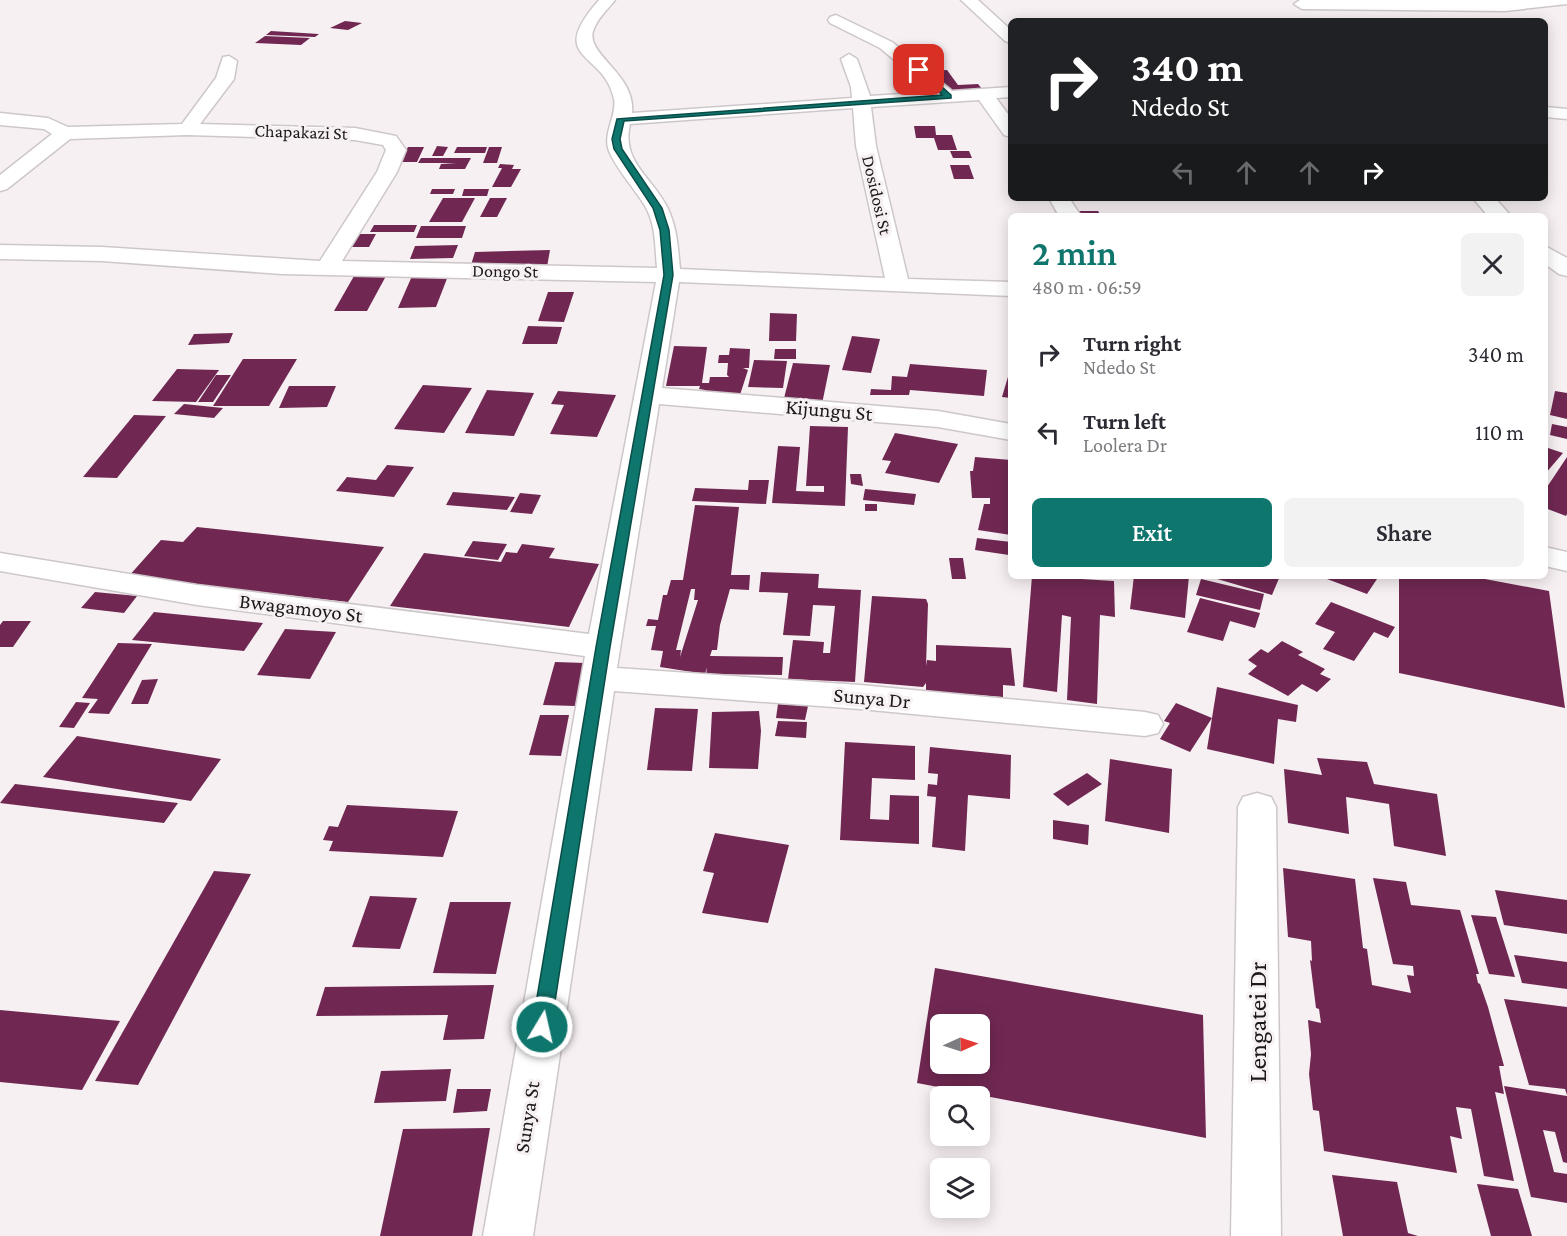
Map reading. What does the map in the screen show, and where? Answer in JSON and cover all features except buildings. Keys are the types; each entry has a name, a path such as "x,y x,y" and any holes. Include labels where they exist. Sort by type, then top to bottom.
{"street":[{"name":"Sunya St","path":"508,1236 600,663 669,275 665,230 657,208 618,149 616,139 623,99 618,85 588,52 583,37 589,19 607,0"},
{"path":"969,0 1008,35"},
{"path":"1302,4 1505,6 1564,0"},
{"path":"836,20 886,45 948,96"},
{"name":"Dosidosi St","path":"849,59 858,78 863,103 866,146 898,286"},
{"path":"187,129 225,78 230,61"},
{"path":"621,119 1008,92"},
{"path":"984,94 1008,126"},
{"path":"1548,112 1567,114"},
{"path":"0,119 48,124 65,133 0,185"},
{"name":"Chapakazi St","path":"65,133 187,129 355,134 377,137 394,145 396,150 387,172 327,267"},
{"path":"1486,201 1497,213"},
{"name":"Dongo St","path":"0,252 102,254 267,266 669,275 1008,289"},
{"path":"1548,255 1567,269"},
{"name":"Kijungu St","path":"646,395 938,419 1008,431"},
{"path":"1548,557 1567,562"},
{"name":"Bwagamoyo St","path":"0,562 600,663"},
{"name":"Sunya Dr","path":"600,663 860,697 1145,724"},
{"name":"Lengatei Dr","path":"1256,1236 1257,807"}],"route":[{"path":"542,1027 603,647 669,275 665,230 657,208 618,149 616,139 621,119 948,96 919,70"}]}
